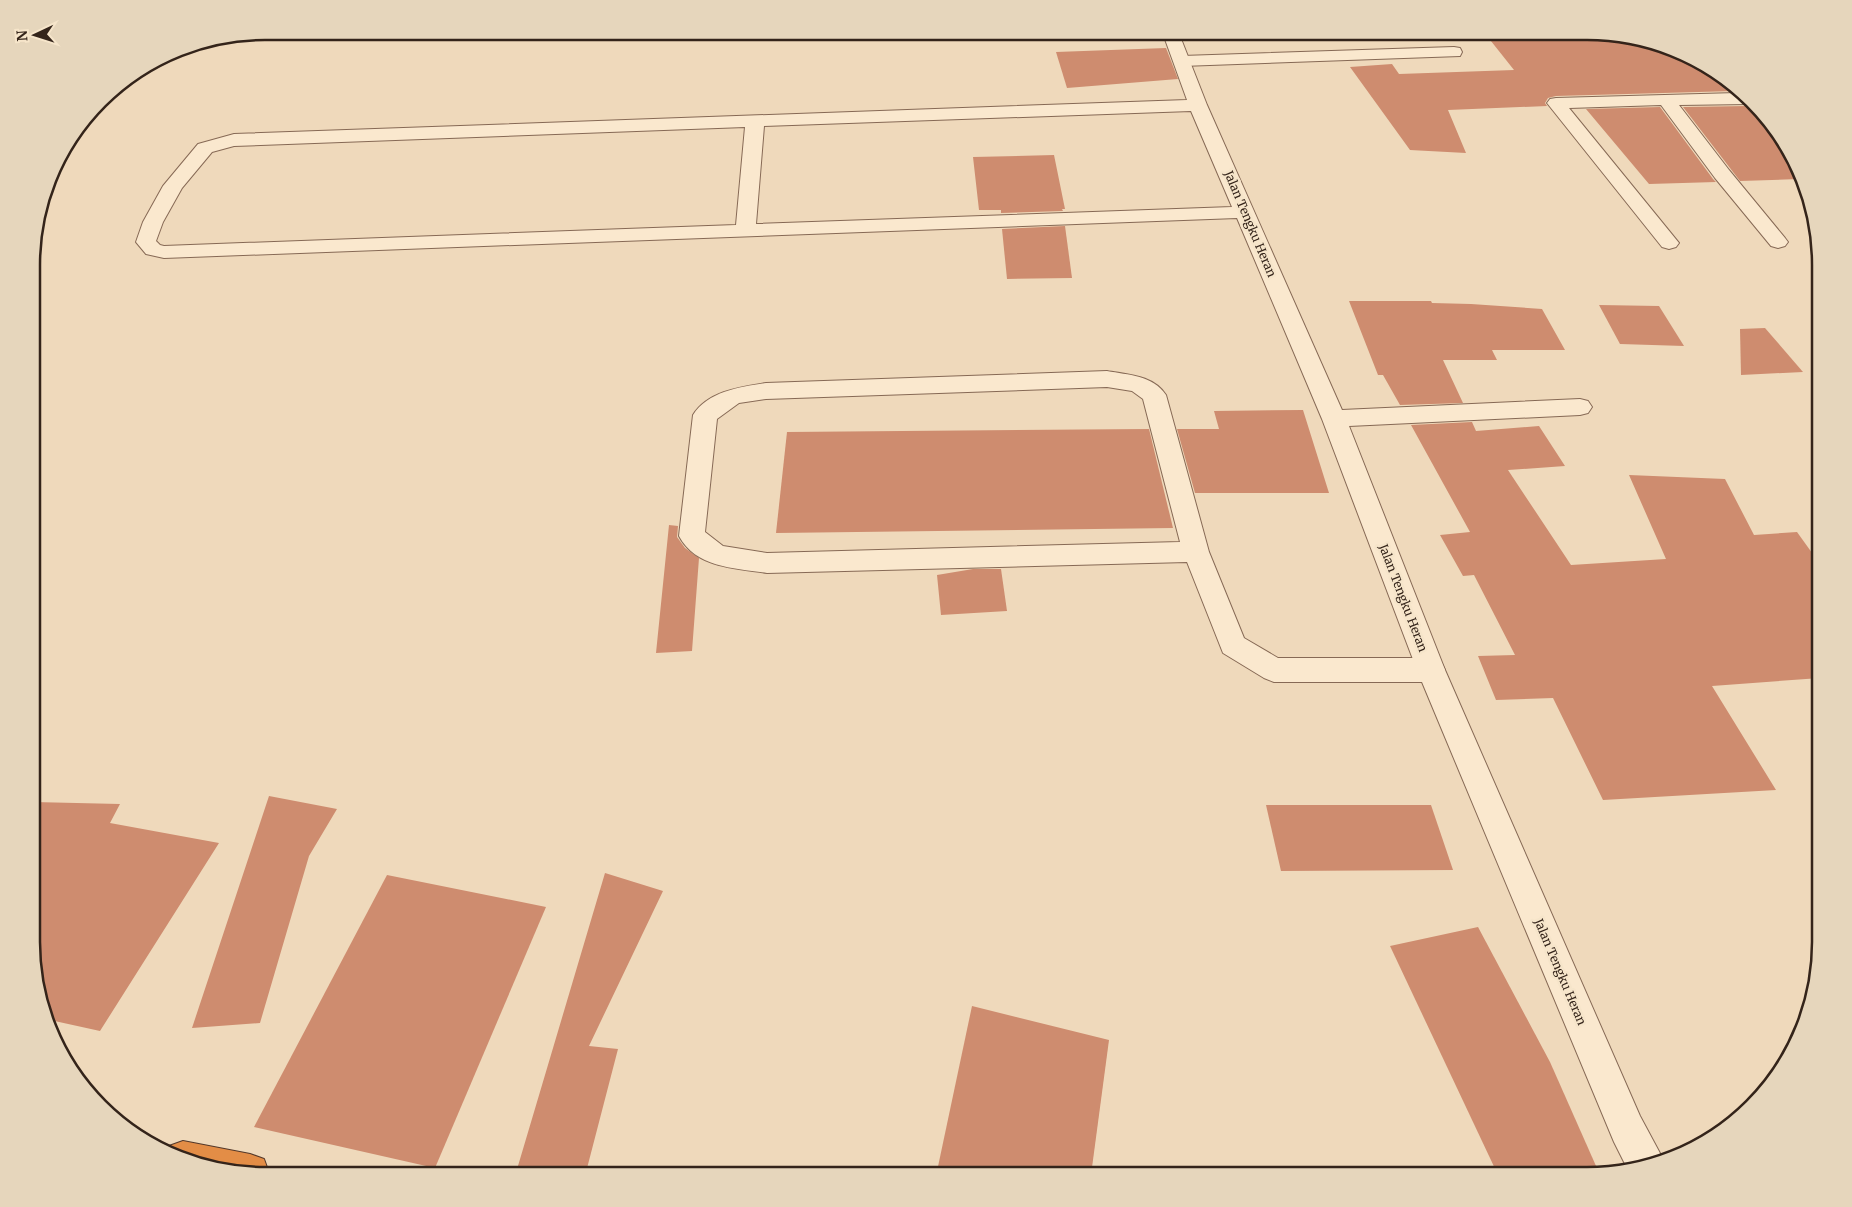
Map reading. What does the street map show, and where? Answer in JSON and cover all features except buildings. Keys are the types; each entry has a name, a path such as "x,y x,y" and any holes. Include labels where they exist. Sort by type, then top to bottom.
{"street":[{"name":"Jalan Tengku Heran","path":"1174,40 1198,105 1334,419 1431,670 1627,1130 1644,1159"},
{"path":"1182,61 1454,52"},
{"path":"1669,243 1555,105 1559,103 1737,98"},
{"path":"1665,99 1722,174 1778,242"},
{"path":"1198,105 244,140 219,143 205,148 173,186 153,222 146,242 153,250 164,252 1245,212"},
{"path":"745,231 755,122"},
{"path":"1196,552 767,563 716,555 692,536 705,414 733,396 766,391 1107,379 1138,384 1154,396 1196,552 1233,645 1274,670 1431,670"},
{"path":"1334,419 1580,406"}]}
